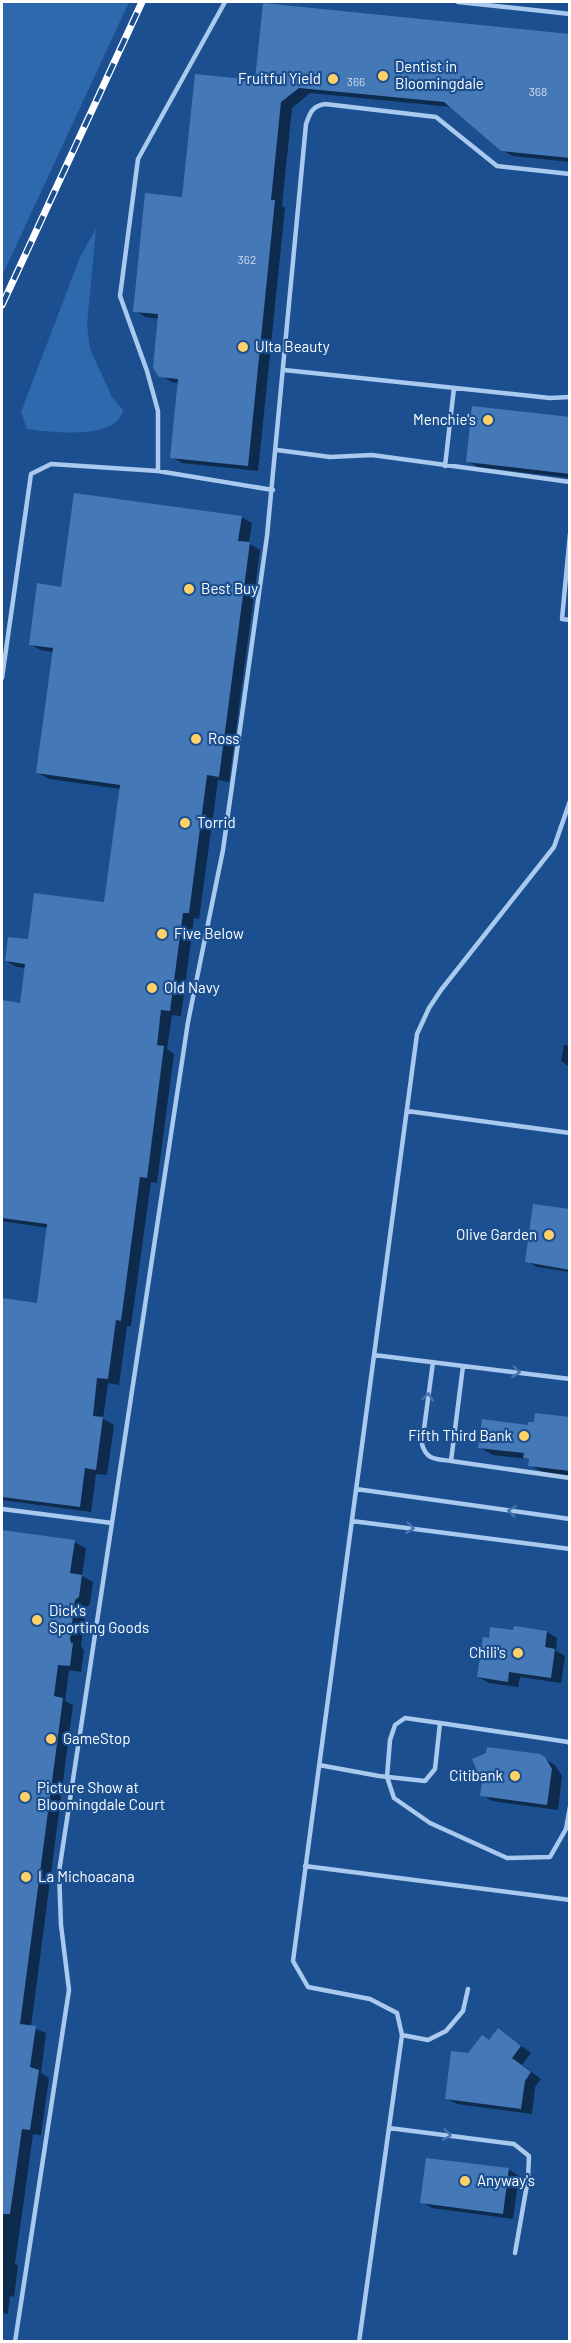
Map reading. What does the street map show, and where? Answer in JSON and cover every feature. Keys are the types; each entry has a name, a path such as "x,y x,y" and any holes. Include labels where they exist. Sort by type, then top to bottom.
{"lane":[{"path":"158,471 158,411 120,296 138,159 225,2"},
{"path":"458,2 570,14"},
{"path":"15,2342 69,1990 61,1925 59,1872 188,1022 223,850 273,490 306,124 311,110 325,104 436,117 497,166 570,174"},
{"path":"284,370 550,398 570,397"},
{"path":"445,466 454,388"},
{"path":"277,450 330,457 372,455 570,482"},
{"path":"2,678 31,474 51,464 158,471 273,490"},
{"path":"570,534 562,619 570,620"},
{"path":"359,2342 402,2035 397,2013 370,1999 308,1987 293,1960 417,1034 429,1008 464,960 554,847 570,801"},
{"path":"407,1111 570,1133"},
{"path":"374,1355 570,1379"},
{"path":"433,1362 422,1444 427,1456 570,1478"},
{"path":"451,1461 463,1366"},
{"path":"356,1489 570,1519"},
{"path":"2,1509 112,1523"},
{"path":"352,1521 570,1549"},
{"path":"570,1744 531,1735 405,1719 396,1725 390,1740 387,1777 394,1798 430,1823 507,1858 550,1857 566,1829 570,1807"},
{"path":"319,1765 387,1777 425,1780 435,1769 440,1723"},
{"path":"305,1866 570,1900"},
{"path":"402,2035 428,2040 446,2031 463,2012 468,1989"},
{"path":"389,2128 514,2144 529,2156 528,2179 515,2253"}],"shaded area":[{"path":"2,2 129,2 2,276"},
{"path":"96,229 87,325 90,349 112,397 123,410 118,420 96,430 51,432 27,429 21,412 80,257"}],"building":[{"path":"263,3 570,34 570,158 501,151 444,102 299,88 281,102 271,200 275,200 248,466 170,458 178,379 159,377 153,368 158,314 133,312 145,193 182,197 195,74 255,80"},
{"path":"472,406 570,417 570,474 466,462"},
{"path":"74,493 242,516 238,541 250,542 219,777 207,775 189,913 183,913 170,1011 161,1010 157,1045 164,1046 147,1178 140,1177 121,1321 116,1320 108,1379 97,1378 93,1416 103,1417 96,1470 85,1468 80,1507 2,1497 2,1298 37,1303 47,1224 2,1218 2,1000 20,1003 25,964 5,961 8,937 28,939 34,893 104,902 120,785 36,773 53,648 29,645 37,583 61,587"},
{"name":"Olive Garden","path":"533,1204 570,1209 570,1270 525,1262"},
{"name":"Fifth Third Bank","path":"535,1413 570,1417 570,1471 528,1466 529,1459 523,1458 524,1453 478,1448 482,1419 528,1425 528,1422 534,1422"},
{"path":"2,1530 75,1540 70,1573 82,1575 79,1597 75,1600 70,1639 73,1643 70,1666 58,1665 54,1696 63,1698 20,2024 36,2026 30,2067 39,2070 30,2130 22,2129 10,2214 2,2214"},
{"name":"Chili's","path":"514,1626 547,1631 545,1647 555,1649 551,1678 509,1672 508,1682 477,1677 483,1637 489,1638 490,1627 513,1630"},
{"name":"Citibank","path":"487,1747 540,1754 545,1757 552,1769 547,1805 480,1796 482,1782 472,1759 486,1753"},
{"path":"498,2028 521,2046 512,2058 531,2072 525,2081 521,2109 445,2099 451,2051 468,2053 482,2035 489,2040"},
{"name":"Anyway's","path":"426,2158 509,2168 503,2214 420,2203"}],"railway":[{"path":"2,305 142,2"}],"place":[{"name":"Dentist in Bloomingdale","path":"383,76"},
{"name":"Fruitful Yield","path":"333,79"},
{"name":"Ulta Beauty","path":"243,347"},
{"name":"Menchie's","path":"488,420"},
{"name":"Best Buy","path":"189,589"},
{"name":"Ross","path":"196,739"},
{"name":"Torrid","path":"185,823"},
{"name":"Five Below","path":"162,934"},
{"name":"Old Navy","path":"152,988"},
{"name":"Olive Garden","path":"549,1235"},
{"name":"Fifth Third Bank","path":"524,1436"},
{"name":"Dick's Sporting Goods","path":"37,1620"},
{"name":"Chili's","path":"518,1653"},
{"name":"GameStop","path":"51,1739"},
{"name":"Citibank","path":"515,1776"},
{"name":"Picture Show at Bloomingdale Court","path":"25,1797"},
{"name":"La Michoacana","path":"26,1877"},
{"name":"Anyway's","path":"465,2181"}]}
